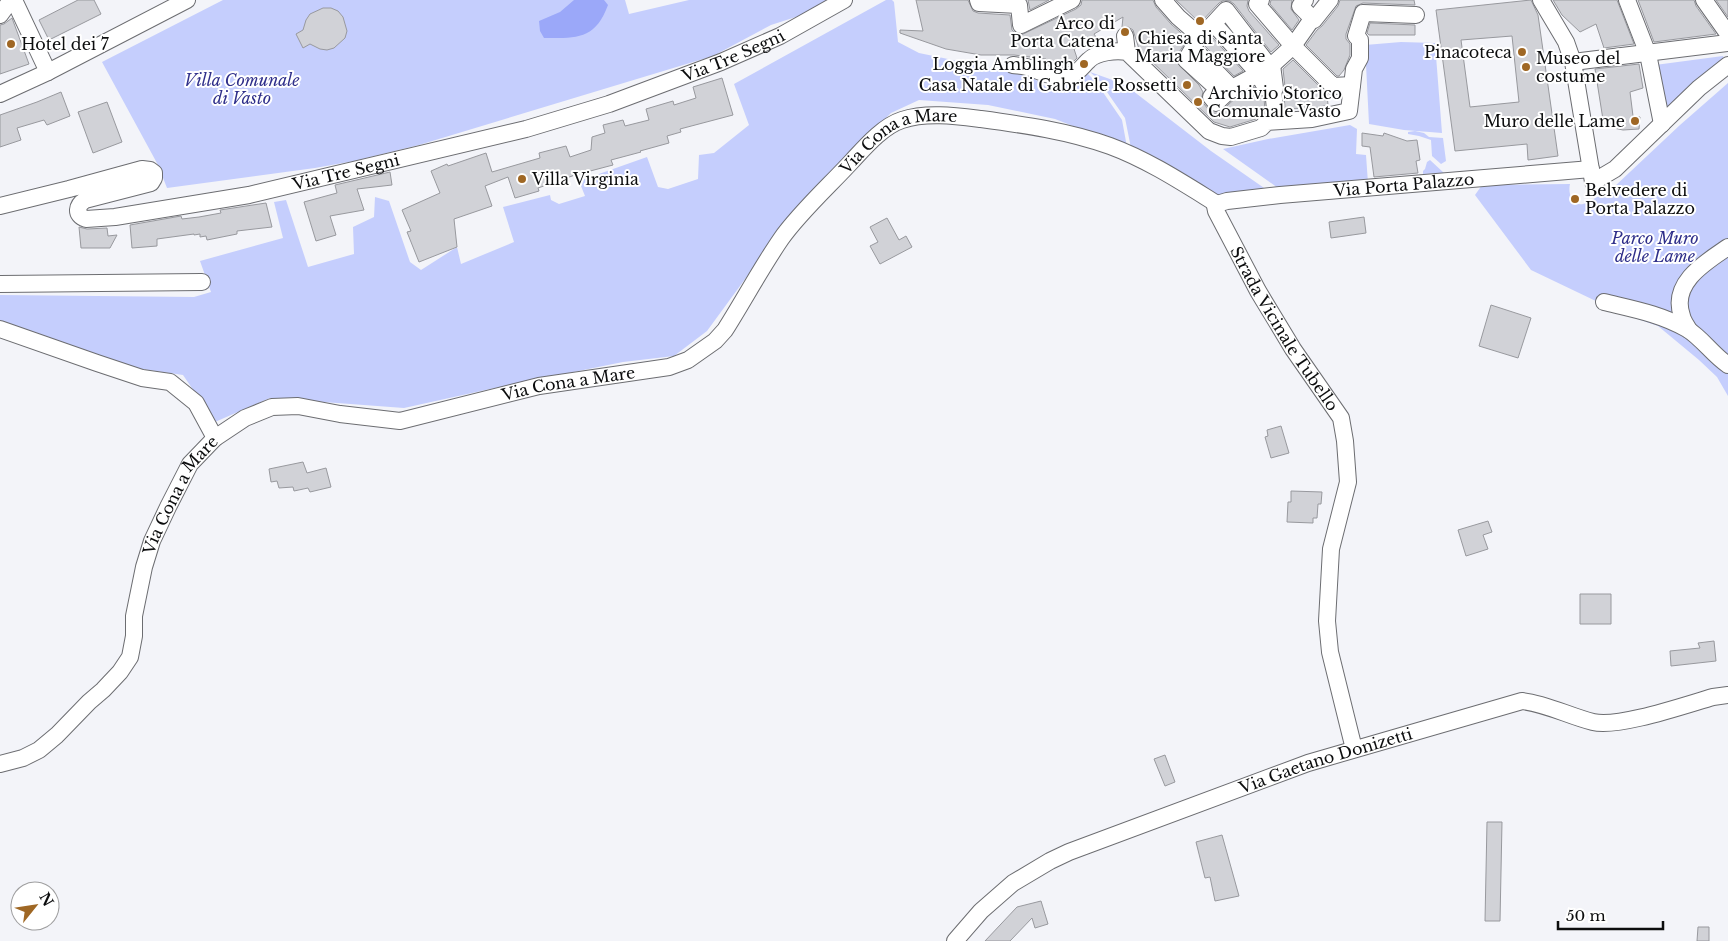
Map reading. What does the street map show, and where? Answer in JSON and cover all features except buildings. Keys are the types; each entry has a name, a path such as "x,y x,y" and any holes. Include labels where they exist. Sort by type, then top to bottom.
{"street":[{"path":"0,15 12,0 48,72"},
{"path":"0,94 48,72 187,0"},
{"name":"Via Tre Segni","path":"0,206 69,190 142,169 150,170 154,173 154,178 150,183 85,200 78,208 78,213 82,218 108,218 249,195 526,129 618,100 721,62 780,36 844,0"},
{"path":"978,0 978,3 1019,6 1021,25 1072,0"},
{"path":"1163,0 1178,17 1201,37 1226,10 1275,88 1273,88 1276,121"},
{"path":"1261,0 1257,4 1293,46 1333,86 1352,85"},
{"path":"1232,88 1264,69 1293,46 1312,19 1314,20 1330,0"},
{"path":"1541,0 1560,29 1570,50 1593,182 1615,169 1699,88 1728,65"},
{"path":"1627,0 1648,54 1662,124"},
{"path":"1704,0 1728,34"},
{"path":"1302,1 1300,6 1312,19"},
{"path":"1013,65 1031,68 1043,74 1066,76 1074,74 1086,65 1088,60 1126,44 1208,131 1231,137 1261,128 1267,122 1312,119 1349,111 1354,69 1360,58 1360,40 1356,36 1364,7 1416,15"},
{"path":"1214,24 1264,69"},
{"path":"1573,62 1728,43"},
{"name":"Via Cona a Mare","path":"0,764 23,758 39,750 57,735 120,672 130,657 138,593 152,542 168,507 190,464 215,438 245,418 272,407 298,406 340,414 400,421 539,386 649,370 688,360 715,341 725,330 781,238 808,207 868,144 900,120 923,116 972,118 1032,126 1070,134 1112,147 1167,173 1217,204"},
{"name":"Via Porta Palazzo","path":"1217,204 1227,201 1280,195 1591,169"},
{"name":"Strada Vicinale Tubello","path":"1217,204 1215,206 1216,211 1258,291 1293,349 1341,418 1348,482 1331,549 1327,621 1330,652 1354,749"},
{"path":"1689,330 1680,307 1681,296 1687,280 1701,265 1728,246"},
{"path":"0,284 202,282"},
{"path":"1604,302 1655,314 1689,330 1728,365"},
{"path":"0,329 133,375 170,382 196,403 215,438"},
{"name":"Via Gaetano Donizetti","path":"956,941 996,897 1013,883 1050,861 1069,852 1308,763 1522,701 1540,703 1594,722 1622,722 1714,697 1728,695"}],"green space":[{"name":"Villa Comunale di Vasto","path":"223,0 625,0 629,14 689,0 827,0 805,14 771,25 713,56 419,145 354,161 315,168 167,188 158,165 102,62"},
{"path":"886,0 894,2 898,42 919,53 1030,76 1045,86 1073,85 1088,74 1096,82 1122,120 1127,147 1055,119 988,105 919,100 891,113 815,187 707,331 674,356 623,362 404,408 270,398 215,422 183,375 135,368 0,322 0,295 194,297 211,292 200,261 283,238 274,202 286,200 308,267 354,254 353,227 374,217 375,197 389,201 410,262 421,270 457,247 461,264 514,242 503,207 550,195 551,200 559,204 585,196 579,181 647,157 658,187 668,189 698,179 699,155 714,153 749,125 734,84"},
{"path":"1401,42 1435,43 1442,133 1404,130 1369,124 1365,45"},
{"path":"1723,56 1725,60 1663,116 1655,65"},
{"path":"1090,72 1124,84 1211,151 1267,190 1214,197 1131,148 1125,118 1098,79"},
{"name":"Parco Muro delle Lame","path":"1728,83 1728,396 1717,377 1658,326 1623,314 1531,270 1475,195 1482,185 1570,184 1571,198 1576,203 1583,204 1614,187"},
{"path":"1350,125 1357,129 1356,154 1366,155 1368,183 1278,188 1223,149 1268,139"},
{"path":"1408,132 1424,133 1429,137 1443,138 1446,161 1441,164 1432,156 1431,140 1408,134"},
{"path":"1430,160 1444,173 1423,174 1427,162"}],"water":[{"path":"574,0 604,0 608,5 597,25 584,35 566,38 544,38 540,31 539,21 560,12"}],"place":[{"name":"Chiesa di Santa Maria Maggiore","path":"1200,21"},
{"name":"Arco di Porta Catena","path":"1125,32"},
{"name":"Hotel dei 7","path":"11,44"},
{"name":"Pinacoteca","path":"1522,52"},
{"name":"Loggia Amblingh","path":"1084,64"},
{"name":"Museo del costume","path":"1526,67"},
{"name":"Casa Natale di Gabriele Rossetti","path":"1187,85"},
{"name":"Archivio Storico Comunale Vasto","path":"1198,102"},
{"name":"Muro delle Lame","path":"1635,121"},
{"name":"Villa Virginia","path":"522,179"},
{"name":"Belvedere di Porta Palazzo","path":"1575,199"}]}
